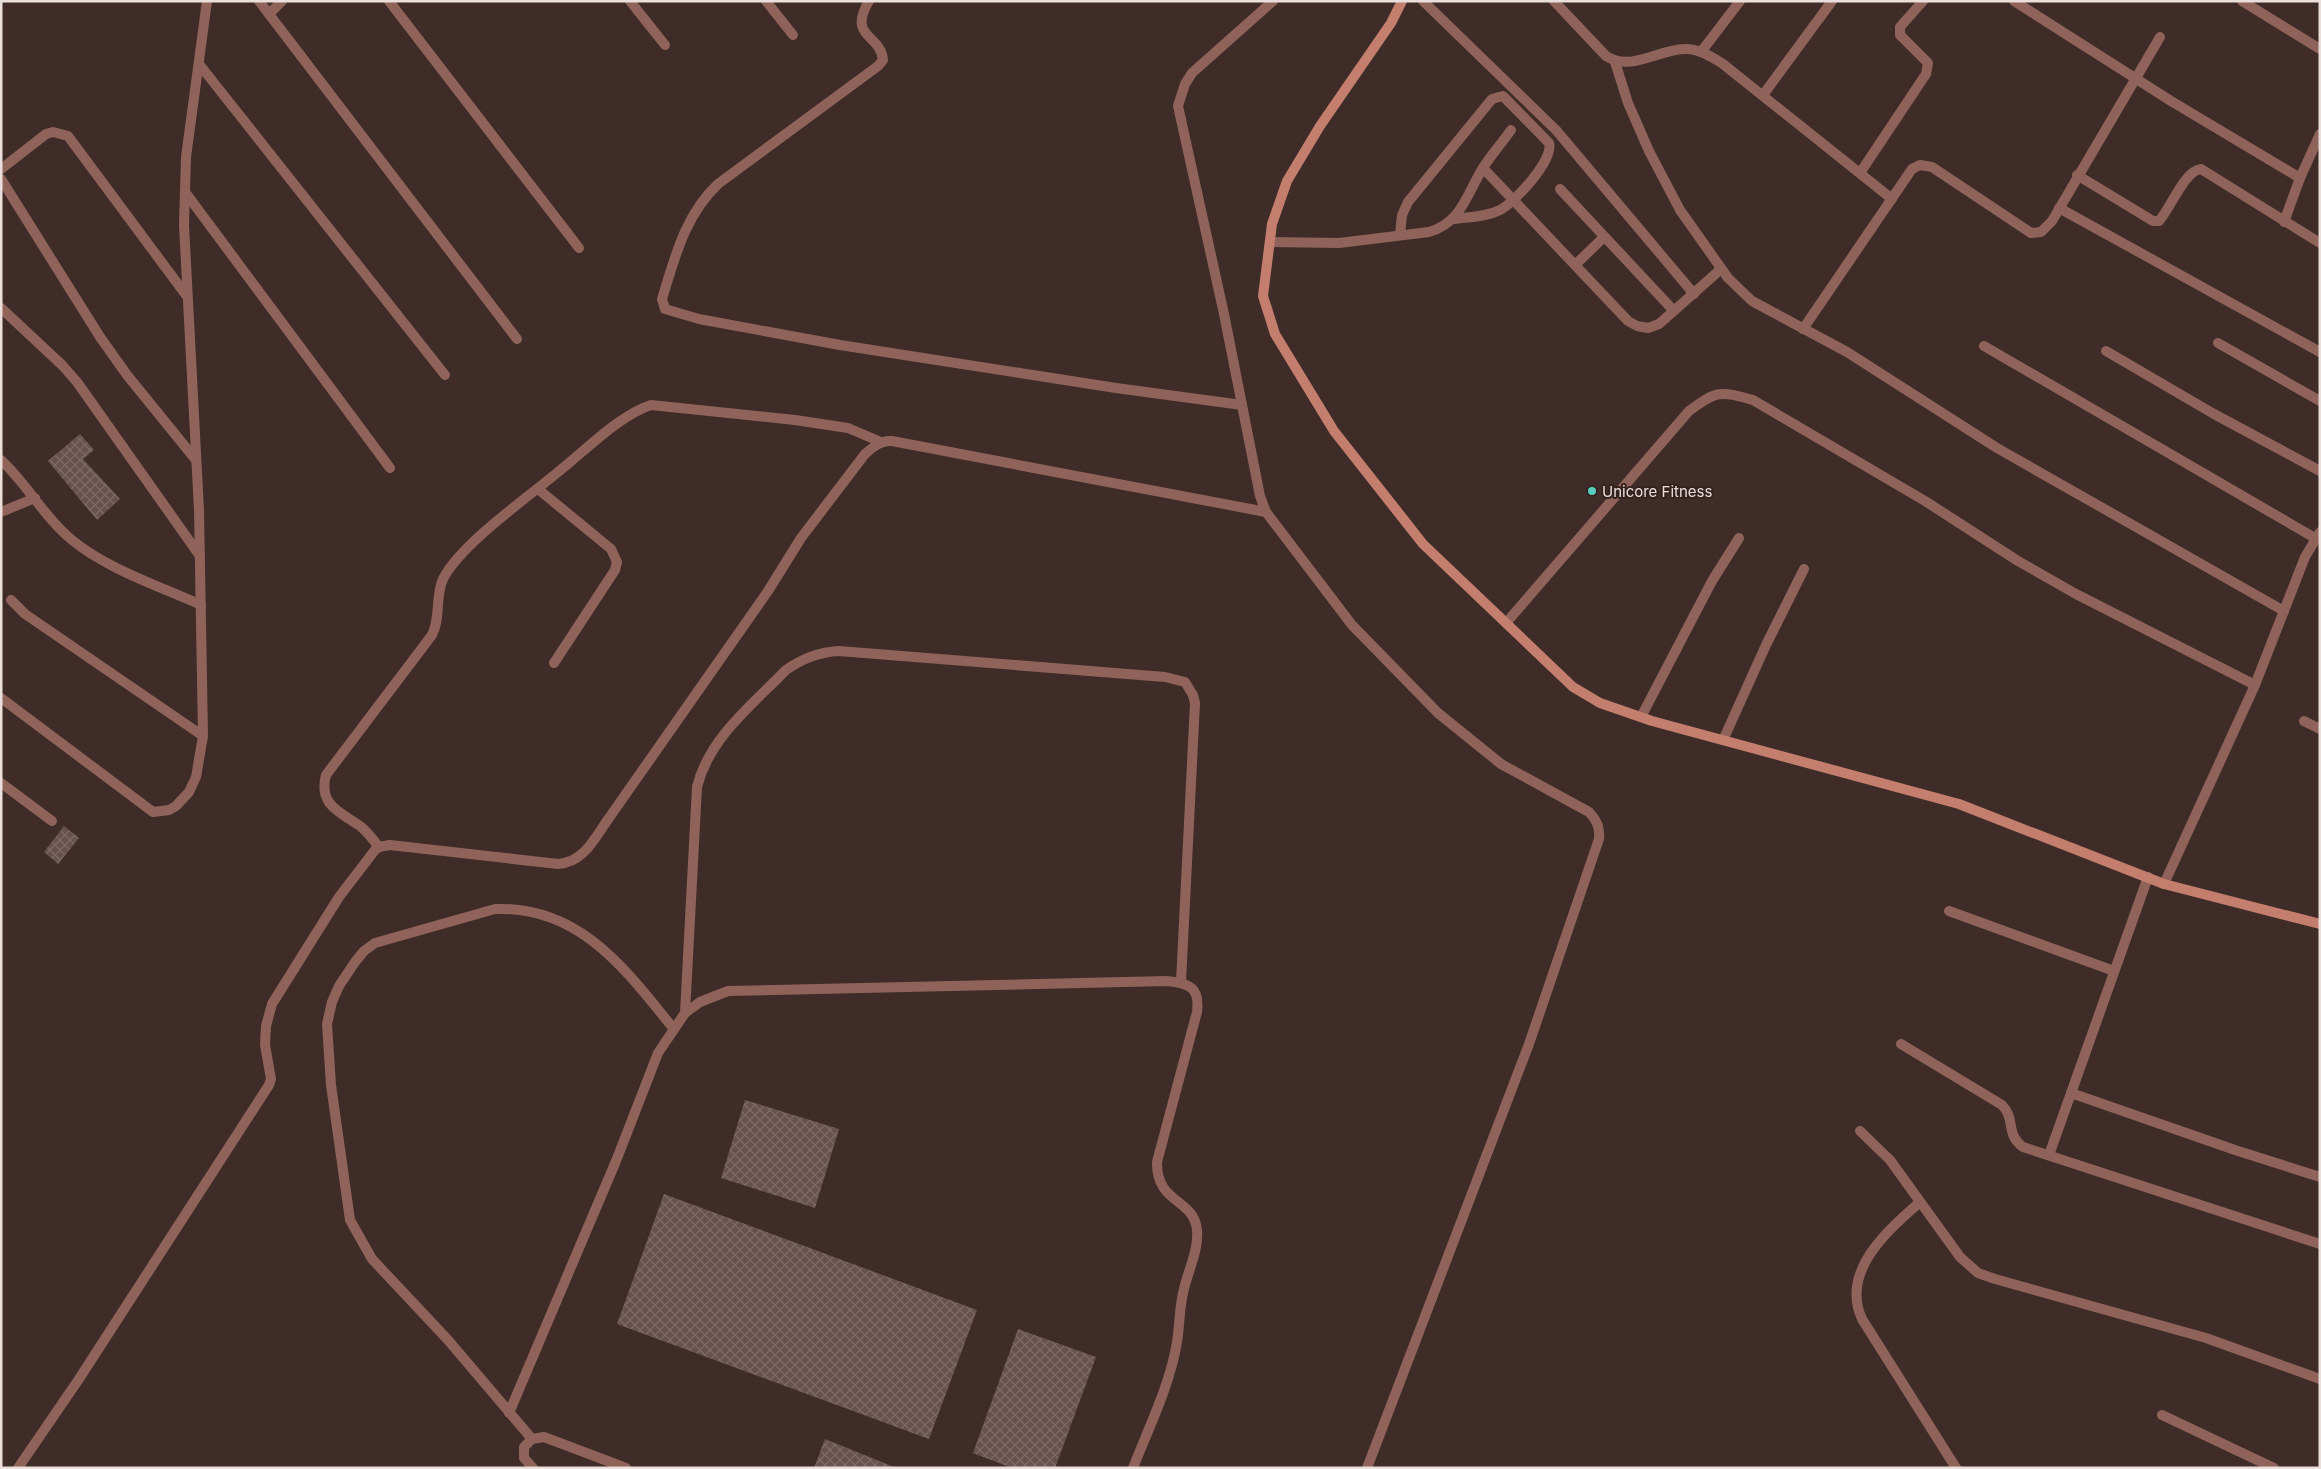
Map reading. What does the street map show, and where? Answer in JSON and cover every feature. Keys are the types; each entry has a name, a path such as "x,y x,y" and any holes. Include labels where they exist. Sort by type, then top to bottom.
{"street":[{"path":"1,698 153,812 160,812 176,806 189,792 196,777 204,736 200,556 187,296 185,192 186,157 207,1"},
{"path":"259,1 517,339"},
{"path":"268,14 282,1"},
{"path":"389,1 579,248"},
{"path":"630,1 664,45"},
{"path":"766,1 793,35"},
{"path":"869,1 864,10 861,23 868,37 881,54 882,60 878,66 704,196 682,235 662,299 665,309 699,319 840,345 1116,388 1242,405"},
{"path":"1273,1 1192,73 1184,84 1178,106 1260,496 1266,512 1352,625 1438,713 1501,764 1589,812 1598,823 1600,832 1529,1044 1367,1468"},
{"path":"1402,1 1391,23 1320,126 1286,181 1272,224 1263,296 1275,334 1329,423 1423,544 1573,687 1600,703 1641,717 1724,738 1959,804 2164,884 2320,924"},
{"path":"1423,1 1556,130 1694,294"},
{"path":"1554,1 1606,56 1615,62 1631,62 1684,49 1701,52 1723,64 1892,199"},
{"path":"1701,52 1740,1"},
{"path":"1763,95 1832,1"},
{"path":"1860,174 1926,74 1928,63 1900,35 1900,27 1922,1"},
{"path":"2014,1 2135,78 2300,178"},
{"path":"2242,1 2320,49"},
{"path":"1804,330 1912,170 1920,165 1932,166 2031,233 2041,232 2052,221 2077,175 2160,37"},
{"path":"1615,62 1628,103 1680,210 1721,269 1752,301 1847,352 1997,448 2284,611"},
{"path":"199,64 445,375"},
{"path":"1400,235 1402,215 1408,202 1492,98 1503,96 1549,143 1551,149 1546,160 1514,200 1489,214 1454,219"},
{"path":"1270,242 1339,243 1429,232 1442,228 1454,219 1483,168 1511,130"},
{"path":"1,170 46,134 53,132 68,136 187,296"},
{"path":"2284,222 2300,178 2320,134"},
{"path":"1483,168 1628,321 1637,326 1648,328 1659,324 1721,269"},
{"path":"2077,175 2153,221 2159,221 2166,213 2189,173 2201,169 2320,243"},
{"path":"1,179 100,337 196,460"},
{"path":"1560,189 1674,311"},
{"path":"185,192 390,468"},
{"path":"2059,208 2320,352"},
{"path":"1574,265 1604,237"},
{"path":"1,308 62,364 77,382 200,556"},
{"path":"2218,343 2320,401"},
{"path":"1984,346 2318,535 2305,557 2255,685 2164,884"},
{"path":"2106,351 2214,414 2320,470"},
{"path":"1506,623 1689,411 1707,398 1724,392 1754,400 1925,501 2018,561 2076,594 2255,685"},
{"path":"379,847 361,827 336,810 327,801 324,792 326,775 432,634 437,624 443,580 449,571 469,547 538,489 635,412 651,405 795,420 848,428 881,442"},
{"path":"18,1468 79,1379 269,1085 271,1079 265,1045 266,1026 272,1004 339,897 379,847 399,846 558,864 567,864 576,860 604,825 768,591 809,527 865,454 881,442 892,440 1266,512"},
{"path":"1,460 25,484 60,529 73,541 101,560 201,605"},
{"path":"538,489 612,549 617,562 615,570 554,663"},
{"path":"1,512 35,498"},
{"path":"1641,717 1712,581 1739,538"},
{"path":"1724,738 1804,569"},
{"path":"11,600 25,614 204,736"},
{"path":"685,1013 697,787 702,768 720,739 786,670 799,661 823,652 839,651 1155,676 1185,682 1193,695 1195,703 1181,982"},
{"path":"2304,721 2320,729"},
{"path":"1,783 52,820"},
{"path":"2050,1155 2148,877"},
{"path":"532,1439 448,1340 372,1259 354,1232 347,1206 331,1085 327,1024 332,1002 355,962 364,951 375,943 495,909 530,910 583,932 600,945 624,968 673,1028"},
{"path":"1949,911 2114,971"},
{"path":"509,1413 616,1162 658,1053 673,1028 685,1013 700,1002 728,991 973,984 1181,982 1190,986 1195,992 1198,1001 1197,1012 1156,1162 1157,1176 1168,1194 1191,1215 1198,1232 1180,1304 1177,1342 1167,1381 1133,1468"},
{"path":"1901,1044 2002,1105 2010,1116 2012,1135 2016,1142 2023,1147 2320,1244"},
{"path":"2071,1093 2238,1151 2320,1177"},
{"path":"1860,1130 1890,1160 1960,1257 1978,1273 2004,1282 2206,1338 2320,1379"},
{"path":"1920,1202 1888,1230 1872,1249 1860,1275 1857,1300 1862,1319 1956,1468"},
{"path":"2162,1415 2274,1468"},
{"path":"533,1468 526,1462 523,1452 527,1442 532,1439 549,1438 626,1468"}],"building":[{"path":"80,434 94,450 83,459 120,499 97,520 48,461"},
{"path":"64,826 79,838 58,864 44,852"},
{"path":"745,1100 839,1129 815,1208 721,1178"},
{"path":"664,1194 977,1310 929,1439 617,1324"},
{"path":"1018,1329 1096,1357 1055,1468 1012,1468 973,1453"},
{"path":"825,1439 894,1467 894,1468 814,1468"}],"place":[{"name":"Unicore Fitness","path":"1592,491"}]}
